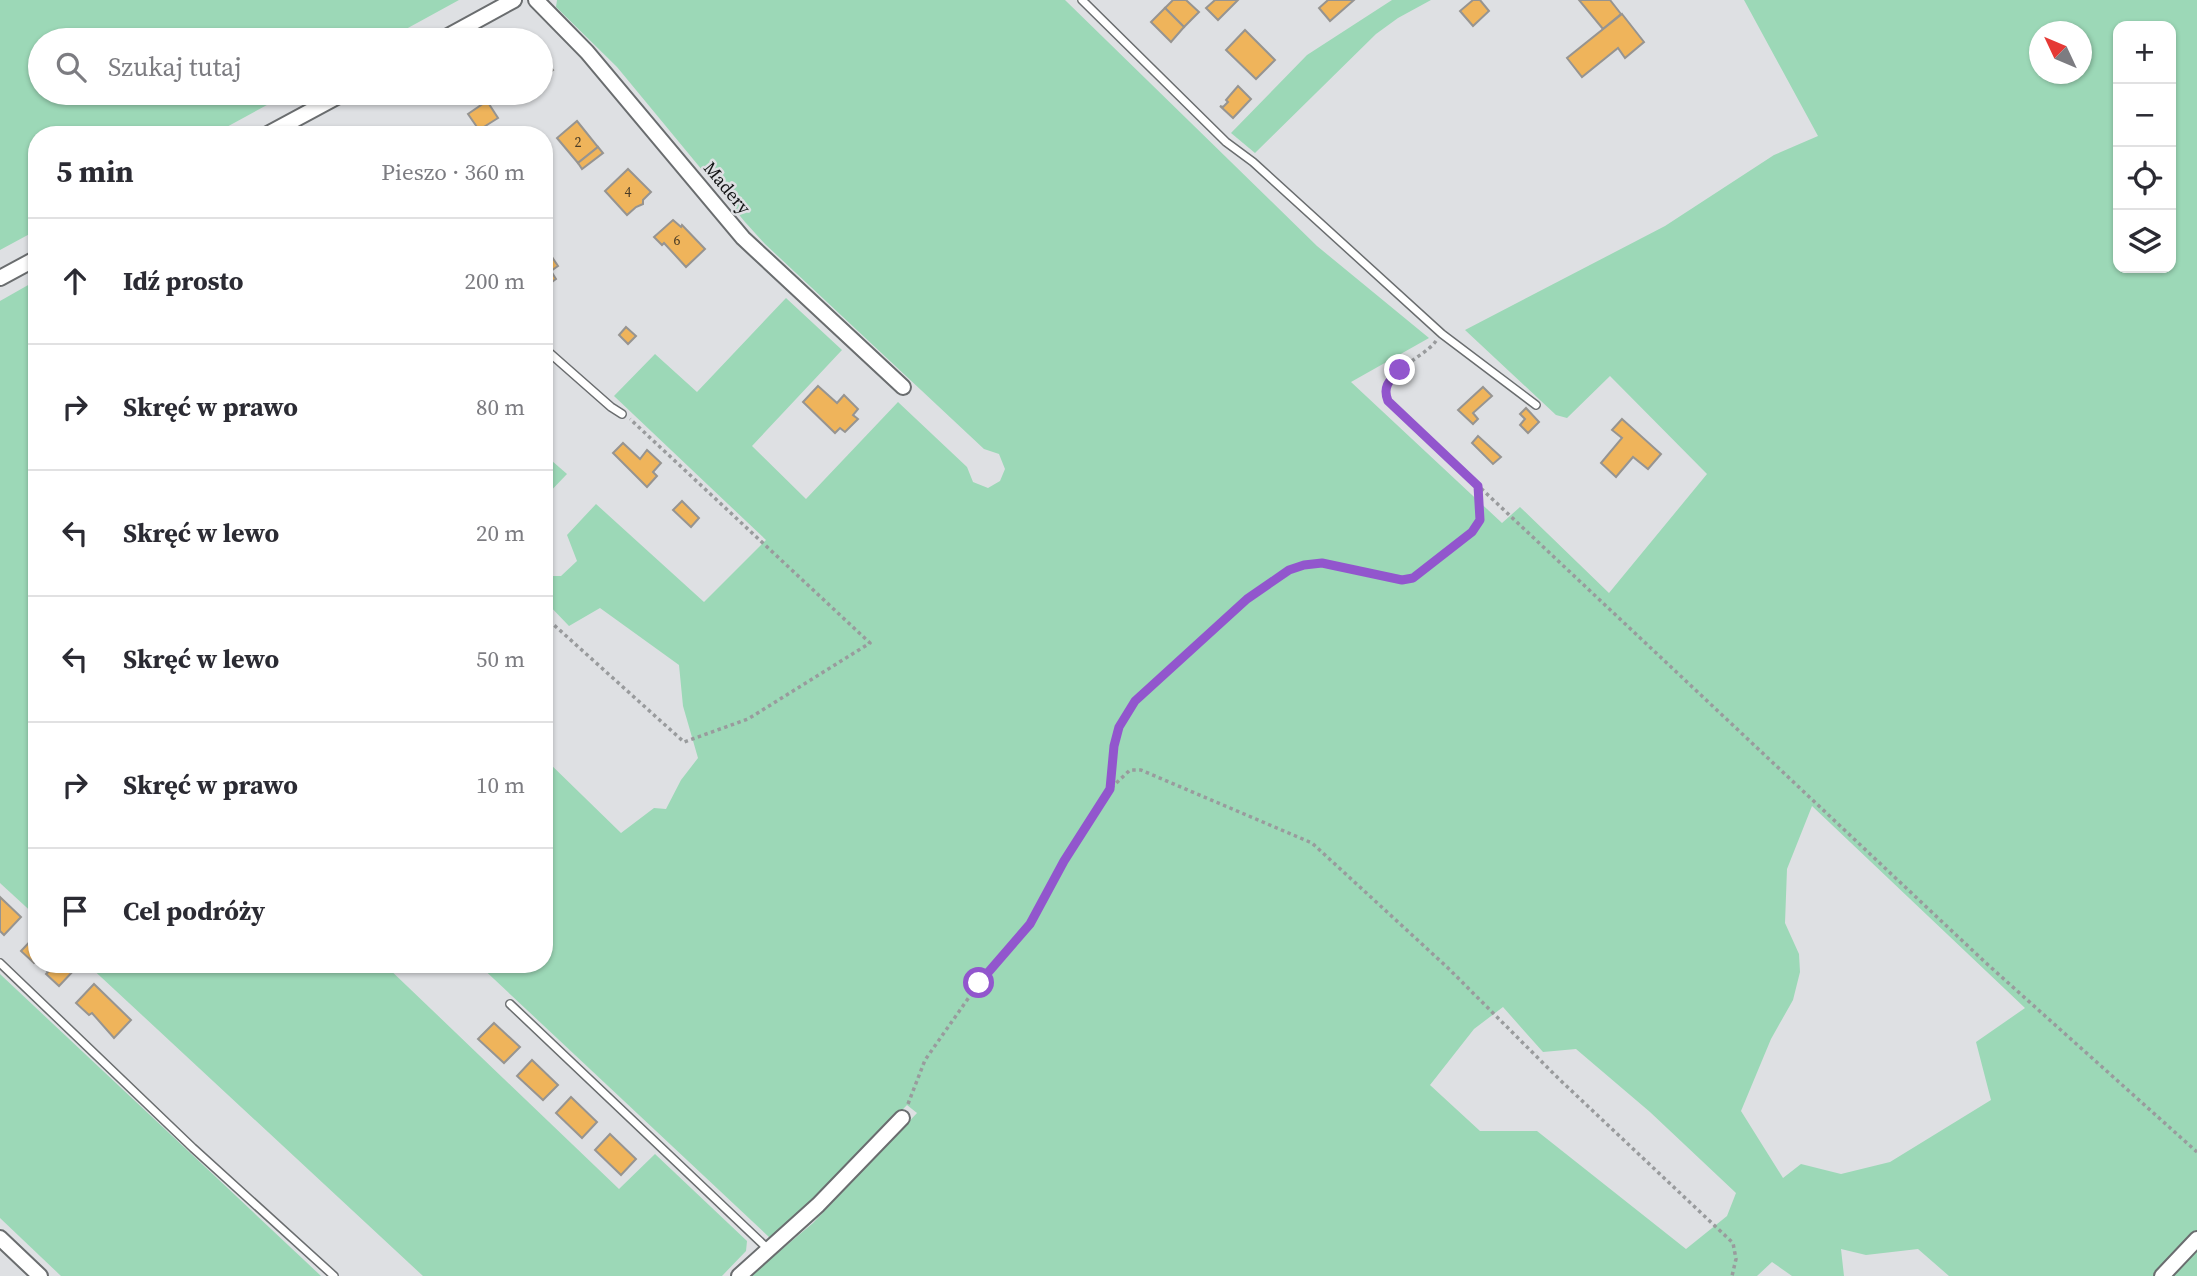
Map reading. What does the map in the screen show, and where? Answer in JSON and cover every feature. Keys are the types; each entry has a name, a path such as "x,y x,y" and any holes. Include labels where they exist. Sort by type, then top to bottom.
{"street":[{"path":"463,28 514,0"},
{"name":"Madery","path":"536,0 587,52 743,238 903,387"},
{"path":"283,126 322,105"},
{"path":"0,278 28,263"},
{"path":"739,1276 767,1248 818,1205 902,1118"},
{"path":"0,1238 40,1276"},
{"path":"2162,1276 2197,1239"}],"lane":[{"path":"1082,0 1226,142 1253,162 1442,334 1536,405"},
{"path":"553,356 622,414"},
{"path":"0,963 193,1147 334,1276"},
{"path":"510,1004 767,1248"}],"path":[{"path":"1442,334 1429,350 1388,381 1384,393 1388,401 1986,963 2197,1152"},
{"path":"553,624 684,742 748,719 870,643 635,422 622,414"},
{"path":"1110,789 1114,746 1119,727 1135,701 1247,599 1274,579 1304,565 1322,563 1395,580 1413,578 1472,532 1480,520 1478,486"},
{"path":"902,1118 925,1060 979,983 1030,924 1064,861 1110,789 1130,770 1141,770 1312,843 1448,968 1559,1079 1733,1243 1736,1259 1732,1276"}],"green space":[{"path":"0,0 459,0 408,28 28,28 28,105 267,105 228,126 28,126 28,235 0,250"},
{"path":"557,0 1065,0 1317,246 1429,338 1351,382 1502,523 1520,507 1609,593 1707,474 1610,376 1567,418 1556,415 1465,330 1665,226 1774,155 1818,136 1744,0 2197,0 2197,1276 1949,1276 1918,1249 1866,1255 1841,1249 1844,1276 1792,1276 1772,1262 1757,1276 750,1276 813,1223 917,1113 907,1105 835,1180 770,1238 488,973 553,973 553,767 621,833 654,808 666,809 681,780 698,758 683,706 679,665 600,608 569,626 553,609 553,576 561,576 577,561 567,535 596,504 704,602 766,540 614,396 655,354 697,392 786,298 842,350 752,446 806,499 898,402 967,467 973,482 988,488 1000,481 1005,469 999,454 984,449 765,244 617,67 556,7","holes":["1812,806 2025,1008 1976,1042 1991,1100 1890,1162 1841,1174 1801,1164 1783,1178 1741,1111 1771,1039 1793,1000 1800,972 1799,954 1785,923 1787,869","1503,1007 1543,1052 1576,1049 1650,1112 1736,1193 1727,1216 1686,1249 1537,1131 1480,1131 1430,1085 1474,1029"]},
{"path":"1392,0 1431,0 1376,34 1255,153 1231,133 1307,55"},
{"path":"28,285 28,909 0,883 0,301"},
{"path":"553,462 567,474 553,489"},
{"path":"97,973 393,973 619,1189 655,1154 747,1241 746,1251 722,1276 423,1276"},
{"path":"0,974 321,1276 61,1276 0,1218"}],"building":[{"path":"1173,0 1186,0 1199,12 1184,27 1165,8"},
{"path":"1215,0 1238,0 1218,20 1206,8"},
{"path":"1328,0 1354,0 1330,21 1319,8"},
{"path":"1473,0 1480,0 1489,11 1473,26 1460,11"},
{"path":"1579,0 1610,0 1621,14 1603,29"},
{"path":"1165,8 1184,27 1171,42 1151,22"},
{"path":"1622,14 1644,42 1625,58 1618,48 1582,77 1567,58"},
{"path":"1245,30 1275,60 1256,79 1226,50"},
{"path":"1238,86 1251,99 1233,118 1220,106 1223,107 1228,102 1226,100"},
{"path":"481,105 490,105 498,118 485,126 476,126 468,114"},
{"path":"577,121 598,147 578,163 557,138"},
{"path":"598,147 603,153 582,169 578,163"},
{"path":"628,169 651,192 643,200 643,204 627,215 605,191"},
{"path":"673,220 681,227 682,225 705,249 686,267 664,243 662,245 654,237"},
{"path":"626,327 636,336 628,344 619,335"},
{"path":"818,386 837,403 844,395 858,409 853,415 858,419 845,432 840,428 835,433 803,402"},
{"path":"1483,387 1492,396 1473,413 1478,419 1473,424 1458,410"},
{"path":"1526,408 1539,422 1528,433 1520,425 1525,419 1520,414"},
{"path":"1622,419 1661,454 1648,469 1633,457 1616,477 1601,463 1622,438 1612,430"},
{"path":"1478,436 1501,457 1493,464 1472,443"},
{"path":"623,443 640,459 647,450 661,463 653,472 657,476 647,487 613,453"},
{"path":"682,501 699,518 691,527 673,510"},
{"path":"0,897 21,917 4,935 0,931"},
{"path":"28,944 28,957 21,951"},
{"path":"47,973 71,973 59,986"},
{"path":"94,984 131,1020 114,1038 92,1013 89,1015 76,1003"},
{"path":"494,1023 520,1047 504,1063 478,1039"},
{"path":"532,1060 558,1085 543,1100 517,1076"},
{"path":"571,1097 597,1122 582,1138 556,1113"},
{"path":"610,1134 636,1159 621,1175 595,1150"}],"route":[{"path":"979,983 1030,924 1064,861 1110,789 1114,746 1119,727 1135,701 1247,599 1289,570 1322,563 1395,580 1413,578 1472,532 1480,520 1478,486 1388,401 1384,393 1388,381 1400,370"}]}
